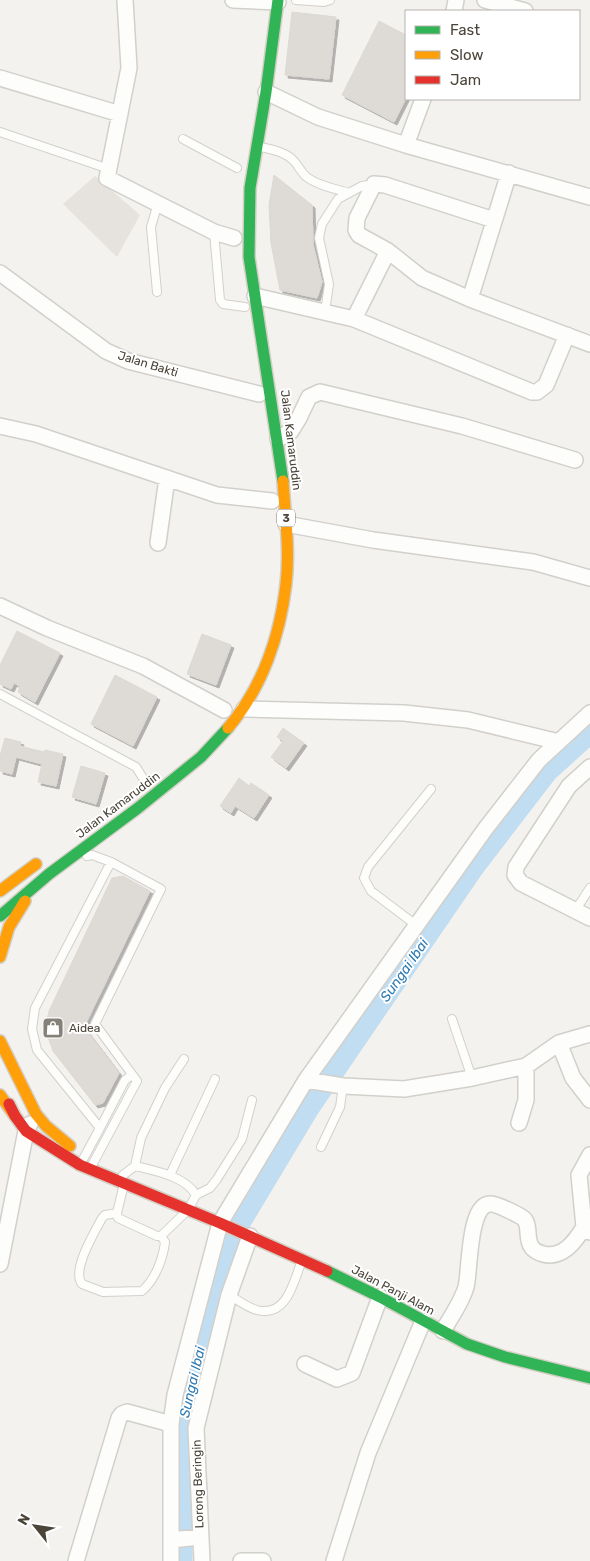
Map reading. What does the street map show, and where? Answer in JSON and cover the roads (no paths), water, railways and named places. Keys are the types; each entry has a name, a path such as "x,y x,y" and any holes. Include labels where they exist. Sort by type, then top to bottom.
{"main road":[{"name":"Jalan Kamaruddin","path":"263,423 250,301 250,188 266,92 278,1"},
{"path":"236,182 238,163"},
{"name":"Jalan Kamaruddin","path":"0,916 48,874 138,808 202,757 244,709 269,658 286,584 286,524 282,467 250,301 236,243"},
{"path":"0,891 46,857"},
{"path":"0,957 9,927 21,906 48,874"},
{"name":"Jalan Panji Alam","path":"0,1041 36,1114 46,1126 88,1162"},
{"name":"Jalan Panji Alam","path":"0,1085 14,1116 26,1131 88,1162 188,1210 302,1259 380,1296 422,1321 468,1344 505,1357 590,1378"},
{"path":"0,1095 14,1116"}],"street":[{"path":"125,0 129,68 107,178 236,243"},
{"path":"233,0 260,5 278,1"},
{"path":"484,0 521,10"},
{"path":"0,78 120,114"},
{"path":"266,92 318,117 406,145 506,181 590,198"},
{"path":"406,145 422,100"},
{"path":"470,299 506,181"},
{"path":"496,212 374,184 357,218 356,230 359,235 388,251 422,278 470,299 590,344"},
{"path":"354,319 388,251"},
{"name":"Jalan Bakti","path":"0,274 106,351 128,361 259,394"},
{"path":"250,301 325,312 354,319 532,392 537,392 546,385 567,335"},
{"path":"278,439 291,431 309,397 320,392 337,394 462,426 575,460"},
{"path":"0,426 36,434 217,495 272,500"},
{"path":"158,543 167,478"},
{"path":"286,524 373,540 533,562 590,578"},
{"path":"0,606 47,628 143,666 224,709"},
{"path":"244,709 404,713 468,720 558,742"},
{"path":"171,1561 173,1540 171,1424 175,1395 220,1223 307,1080 492,820 539,760 590,713"},
{"path":"590,767 569,786 516,867 515,875 521,884 590,918"},
{"path":"307,1080 342,1086 404,1089 472,1078 526,1066 559,1043 590,1034"},
{"path":"559,1043 573,1078 590,1100"},
{"path":"519,1123 526,1100 526,1066"},
{"path":"0,1264 26,1131 36,1114"},
{"path":"443,1331 466,1290 471,1235 481,1209 486,1204 492,1203 523,1218 527,1224 530,1245 538,1252 550,1256 562,1252 587,1230 579,1174 590,1155"},
{"name":"Lorong Beringin","path":"202,1561 196,1538 196,1428 229,1295 250,1236"},
{"path":"305,1364 337,1379 352,1373 380,1296"},
{"path":"334,1561 368,1453 422,1321"},
{"path":"76,1561 119,1418 127,1412 171,1424"},
{"path":"173,1540 196,1538"},
{"path":"241,1561 263,1561"}],"lane":[{"path":"296,0 324,2 330,0"},
{"path":"0,132 109,169"},
{"path":"183,139 238,163"},
{"path":"257,147 271,149 284,154 293,160 300,172 309,180 349,193"},
{"path":"325,312 329,284 319,238 322,224 338,199 362,186 374,184"},
{"path":"157,292 151,227 158,204"},
{"path":"214,232 220,300 223,304 250,301"},
{"path":"0,694 136,767 145,783"},
{"path":"416,925 371,891 364,878 368,867 431,789"},
{"path":"66,862 92,855 111,862 161,889 95,1024 137,1081 88,1162"},
{"path":"100,1128 37,1050 32,1029 35,1008 111,862"},
{"path":"575,911 590,888"},
{"path":"452,1019 472,1078"},
{"path":"117,1213 105,1215 102,1218 80,1264 79,1275 82,1284 103,1292 142,1290 151,1283 165,1242 161,1236 118,1218 117,1213 123,1179 136,1166 141,1138 165,1088 184,1059"},
{"path":"88,1162 100,1128 125,1080 132,1075"},
{"path":"170,1175 215,1079"},
{"path":"321,1148 340,1108 342,1086"},
{"path":"161,1236 188,1210 196,1196 210,1188 217,1179 242,1139 252,1100"},
{"path":"136,1166 170,1175 193,1191 196,1196"},
{"path":"229,1295 256,1310 270,1312 282,1305 288,1296 302,1259"}],"waterway":[{"name":"Sungai Ibai","path":"240,1223 309,1108 474,867 547,772 590,733"},
{"name":"Sungai Ibai","path":"182,1561 182,1419 193,1371 232,1238"}],"place":[{"name":"Aidea","path":"53,1028"}]}
